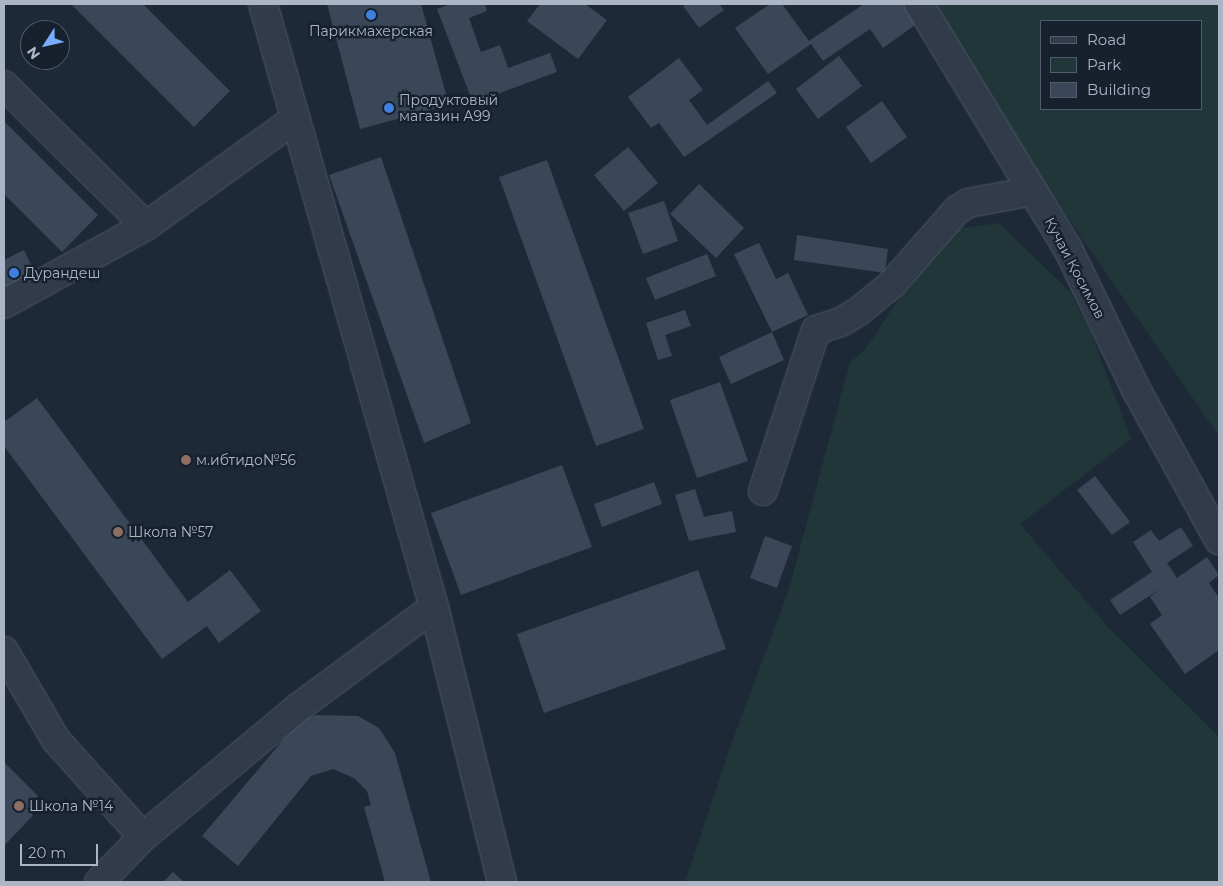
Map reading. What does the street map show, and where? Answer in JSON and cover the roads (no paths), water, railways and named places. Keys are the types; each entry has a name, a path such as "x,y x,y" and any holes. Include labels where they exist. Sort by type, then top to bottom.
{"street":[{"path":"263,4 434,607 502,882"},
{"name":"Кучаи Қосимов","path":"920,4 1067,247 1137,391 1219,540"},
{"path":"4,85 146,226"},
{"path":"4,304 146,226 295,119"},
{"path":"763,491 816,330 841,322 859,311 891,285 957,210 968,203 1033,191"},
{"path":"99,882 143,837 299,707 434,607"},
{"path":"4,651 56,740 143,837"}],"place":[{"name":"Парикмахерская","path":"371,15"},
{"name":"Продуктовый магазин А99","path":"389,108"},
{"name":"Дурандеш","path":"14,273"},
{"name":"м.ибтидо№56","path":"186,460"},
{"name":"Школа №57","path":"118,532"},
{"name":"Школа №14","path":"19,806"}]}
